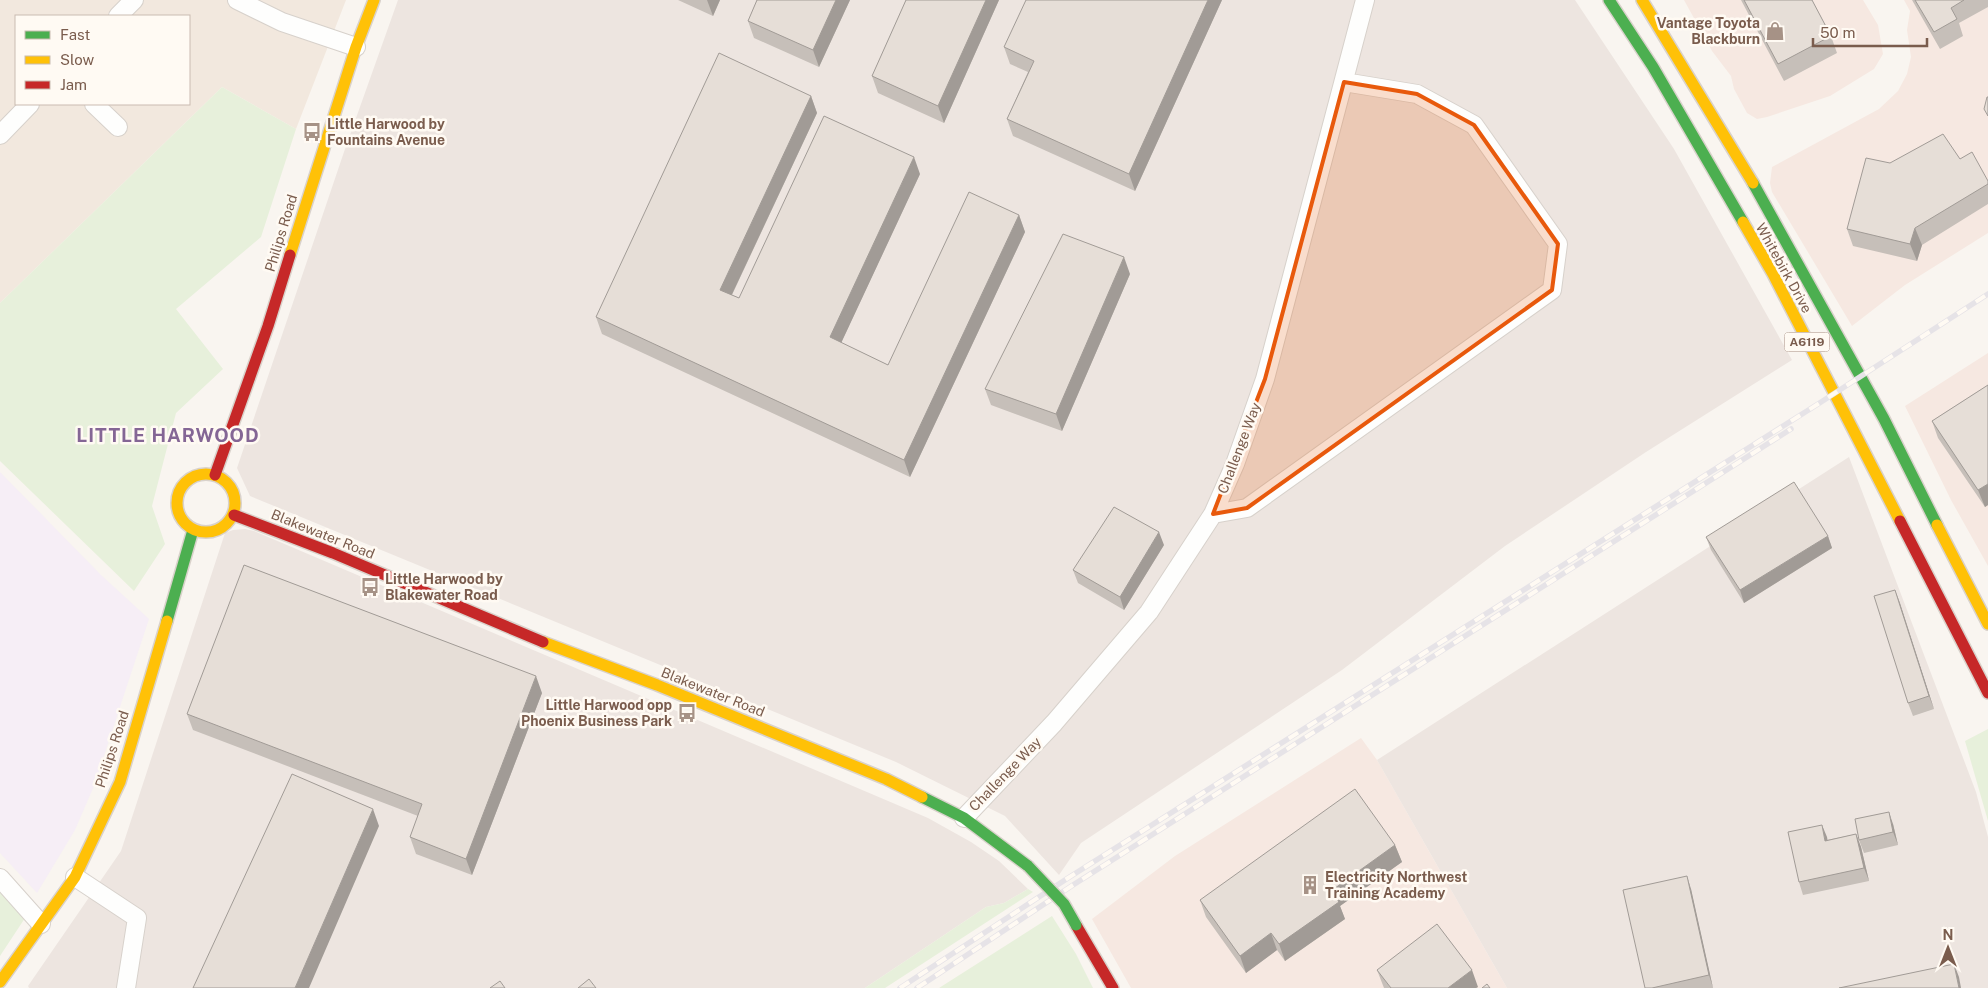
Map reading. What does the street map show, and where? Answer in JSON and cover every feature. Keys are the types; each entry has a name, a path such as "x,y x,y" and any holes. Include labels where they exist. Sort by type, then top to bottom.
{"main road":[{"name":"Philips Road","path":"215,475 268,326 356,47 374,0"},
{"name":"Whitebirk Drive","path":"1609,0 1653,67 1772,274 1988,693"},
{"name":"Whitebirk Drive","path":"1642,0 1742,163 1884,419 1988,624"},
{"path":"202,474 215,475 224,480 233,490 236,500 234,515 218,531 208,533 193,530 184,523 178,510 177,499 180,490 192,477 202,474"},
{"name":"Blakewater Road","path":"234,515 333,553 540,641 657,685 878,776 964,818 1028,866 1064,904 1113,988"},
{"name":"Philips Road","path":"0,982 75,877 120,782 193,530"}],"street":[{"path":"119,15 134,0"},
{"path":"236,0 282,22 356,47"},
{"name":"Challenge Way","path":"964,818 1054,723 1149,612 1213,514 1235,464 1264,379 1365,0"},
{"path":"1213,514 1247,508 1552,290 1558,244 1474,125 1417,94 1344,82"},
{"path":"0,134 29,105"},
{"path":"95,105 118,127"},
{"path":"75,877 137,918 126,988"},
{"path":"0,878 41,924"}],"highlighted area":[{"path":"1344,82 1417,94 1474,125 1558,244 1552,290 1247,508 1213,514 1265,379"}],"shaded area":[{"path":"0,0 346,0 296,129 222,87 0,303"},
{"path":"398,0 1575,0 1674,149 1792,360 1646,452 1505,546 1342,670 1081,843 1059,875 1005,816 896,762 250,496 237,468 345,149"},
{"path":"1684,0 1863,0 1878,25 1883,54 1874,69 1830,96 1757,119 1747,113 1734,89 1731,76 1712,51"},
{"path":"1904,0 1988,0 1988,233 1905,285 1852,326 1772,192 1770,183 1772,167 1879,109 1898,91 1907,74 1911,57 1907,30 1910,11"},
{"path":"1988,353 1988,566 1951,500 1905,406"},
{"path":"1849,457 1976,792 1988,837 1988,988 1507,988 1377,760"},
{"path":"0,472 101,575 149,619 94,786 75,830 37,893 0,853"},
{"path":"245,529 254,531 928,818 971,842 999,861 1028,889 1004,903 986,907 865,988 29,988 28,986 121,851 225,533"},
{"path":"1361,738 1377,760 1507,988 1131,988 1092,919 1175,856"}],"green space":[{"path":"222,87 296,129 261,237 176,309 223,369 176,413 152,506 165,544 134,591 0,461 0,303"},
{"path":"1988,729 1988,821 1965,741"},
{"path":"0,886 27,915 0,956"},
{"path":"1028,889 1033,892 885,988 865,988 986,907 1004,903"},
{"path":"1052,916 1076,954 1093,988 939,988"}],"building":[{"path":"757,0 836,0 813,50 748,21"},
{"path":"906,0 986,0 938,106 872,76"},
{"path":"1026,0 1208,0 1129,174 1007,119 1034,61 1004,47"},
{"path":"1744,0 1812,0 1831,36 1778,64"},
{"path":"1915,0 1964,0 1951,8 1957,19 1934,32"},
{"path":"719,53 811,96 720,290 739,298 824,116 914,157 830,337 888,365 969,192 1019,215 904,460 596,317"},
{"path":"1988,97 1988,116 1984,109"},
{"path":"1943,134 1960,159 1972,152 1988,184 1915,228 1910,244 1847,229 1866,158 1890,163"},
{"path":"1063,234 1124,257 1056,414 985,389"},
{"path":"1988,385 1988,484 1978,490 1932,421"},
{"path":"1794,482 1828,536 1740,590 1706,537"},
{"path":"1114,507 1159,532 1120,597 1073,570"},
{"path":"244,565 536,676 466,859 410,837 422,804 187,714"},
{"path":"1895,590 1929,696 1908,703 1874,596"},
{"path":"292,774 373,809 295,988 193,988"},
{"name":"Electricity Northwest Training Academy","path":"1355,789 1395,845 1331,891 1339,902 1279,944 1271,933 1240,956 1200,900"},
{"path":"1889,812 1893,832 1859,840 1855,819"},
{"path":"1822,825 1825,841 1856,834 1864,868 1799,882 1788,832"},
{"path":"1687,876 1709,975 1645,988 1623,890"},
{"path":"1437,924 1472,970 1448,988 1391,988 1377,970"},
{"path":"1954,964 1959,988 1839,988"},
{"path":"589,979 596,988 578,988"},
{"path":"500,981 505,988 490,988"},
{"path":"1487,984 1490,988 1482,988"}],"railway":[{"path":"900,988 1068,878 1818,404 1988,294"},
{"path":"917,988 1073,885 1791,429"}],"traffic: fast":[{"path":"1609,0 1653,67 1743,222"},
{"path":"1753,183 1884,419 1937,525"},
{"path":"167,621 193,530"},
{"path":"922,797 964,818 1028,866"},
{"path":"1028,866 1064,904 1076,925"}],"traffic: slow":[{"path":"290,255 356,47 374,0"},
{"path":"1642,0 1753,183"},
{"path":"1743,222 1773,274 1900,521"},
{"path":"200,474 212,474 227,482 235,497 235,503 235,509 227,524 212,532 200,532 185,524 177,509 177,497 185,482 200,474"},
{"path":"1937,525 1988,624"},
{"path":"0,982 75,877 120,782 167,621"},
{"path":"543,642 657,685 886,779 922,797"}],"traffic: jam":[{"path":"215,475 268,326 290,255"},
{"path":"234,515 333,553 543,642"},
{"path":"1900,521 1988,693"},
{"path":"1076,925 1113,988"}],"place":[{"name":"Vantage Toyota Blackburn","path":"1775,31"},
{"name":"Little Harwood by Fountains Avenue","path":"312,132"},
{"name":"Little Harwood by Blakewater Road","path":"370,587"},
{"name":"Little Harwood opp Phoenix Business Park","path":"687,713"},
{"name":"Electricity Northwest Training Academy","path":"1310,885"}],"district":[{"name":"LITTLE HARWOOD","path":"168,435"}]}
